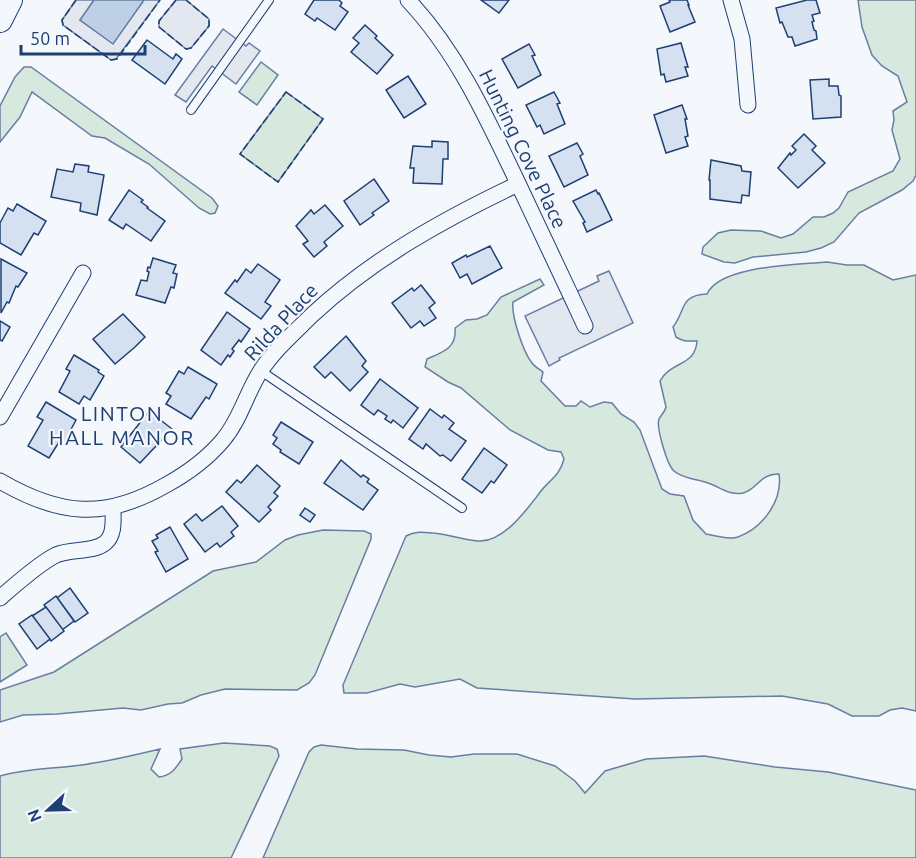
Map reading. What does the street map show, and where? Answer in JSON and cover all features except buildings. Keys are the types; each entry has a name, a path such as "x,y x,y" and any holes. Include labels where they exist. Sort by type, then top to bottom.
{"main road":[{"path":"0,20 10,0"}],"street":[{"path":"731,0 742,39 748,105"},
{"name":"Hunting Cove Place","path":"412,1 445,45 466,81 585,326"},
{"name":"Rilda Place","path":"0,481 31,498 58,507 87,510 113,508 158,489 185,474 211,454 235,424 261,371 290,336 313,314 342,289 419,236 467,208 518,184"},
{"path":"0,417 83,273"},
{"path":"0,598 55,555 74,550 97,548 104,544 110,537 113,508"}],"lane":[{"path":"191,110 269,0"},
{"path":"261,371 462,508"}],"shaded area":[{"path":"76,0 94,0 80,20 113,43 144,0 160,0 116,59 111,60 63,25 62,20"},
{"path":"176,0 186,0 209,19 209,26 191,48 186,49 159,27 159,21"},
{"path":"858,0 916,0 916,175 913,181 902,190 859,213 834,242 821,248 806,252 753,257 735,263 724,262 702,254 703,247 718,233 731,230 761,231 781,238 793,234 813,217 824,217 833,213 839,208 848,192 893,171 900,159 892,130 893,111 907,102 898,76 882,66 872,55 862,27"},
{"path":"223,29 246,46 249,43 260,51 236,84 212,66 186,102 175,95"},
{"path":"261,62 278,75 257,105 239,92"},
{"path":"24,67 31,67 212,198 218,206 215,213 210,214 199,208 149,164 105,138 92,136 32,92 20,117 0,142 0,106 15,77"},
{"path":"286,92 323,119 278,182 240,154"},
{"path":"827,262 864,265 893,280 916,275 916,711 902,708 890,710 879,716 852,716 828,704 782,696 635,699 477,688 460,679 415,687 400,684 367,693 344,693 343,685 406,536 426,532 478,541 496,537 520,518 556,475 564,459 561,452 548,450 510,430 461,388 425,367 427,359 451,345 455,328 466,320 487,315 501,297 540,279 544,285 513,302 513,308 525,351 533,364 543,372 541,381 565,406 576,406 581,401 590,407 604,402 612,403 640,430 662,489 670,494 684,496 693,520 706,534 734,538 756,527 769,512 778,494 779,474 767,476 748,491 738,494 682,476 671,467 665,454 658,423 666,407 660,381 665,374 688,360 697,341 676,337 673,327 687,301 692,297 707,294 715,284 727,277 761,268"},
{"path":"609,271 633,323 559,358 560,360 549,366 525,316 599,281 597,276"},
{"path":"323,530 364,531 371,534 371,539 315,675 309,683 297,690 225,689 182,703 141,710 123,708 23,715 0,722 0,690 54,672 213,571 256,562 285,540"},
{"path":"6,633 27,665 0,682 0,637"},
{"path":"224,743 270,746 277,749 279,756 231,858 0,858 0,776 95,763 160,749 151,769 159,777 170,773 178,765 182,759 180,749"},
{"path":"321,745 357,749 404,750 451,757 474,754 517,754 555,766 575,781 585,793 605,771 646,759 704,756 775,767 828,772 916,790 916,858 263,858 309,752"}],"water":[{"path":"94,0 144,0 113,44 80,20"}],"fence":[{"path":"76,0 62,20 63,25 111,60 117,59 160,0"},
{"path":"176,0 159,21 159,27 186,49 191,48 209,26 209,19 186,0"},
{"path":"286,92 323,119 278,182 240,154 286,92"}],"district":[{"name":"LINTON HALL MANOR","path":"122,426"}]}
